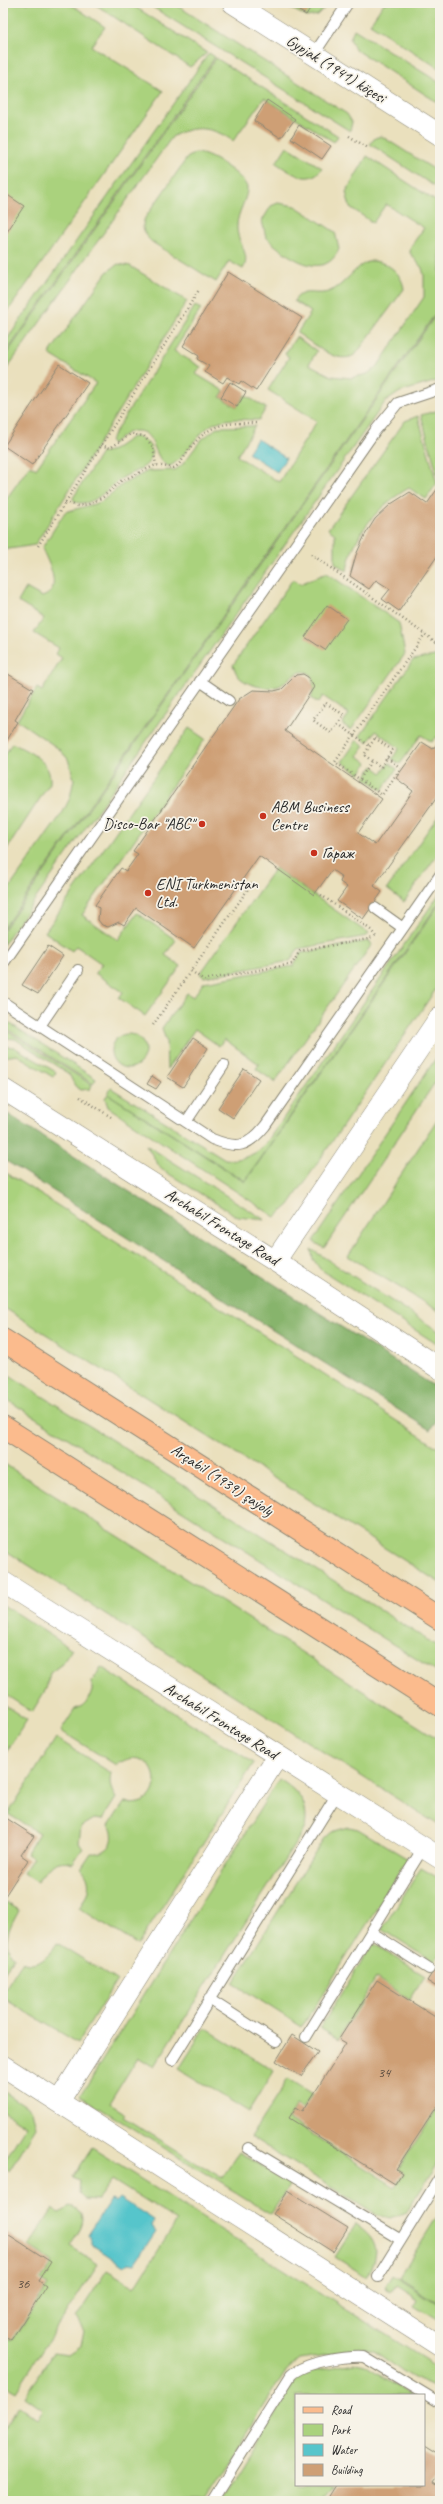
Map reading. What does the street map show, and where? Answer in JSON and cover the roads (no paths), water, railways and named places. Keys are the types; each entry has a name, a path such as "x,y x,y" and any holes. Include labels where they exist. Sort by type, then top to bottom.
{"main road":[{"name":"Arçabil (1939) şaýoly","path":"3,1340 440,1620"},
{"path":"3,1427 440,1705"}],"street":[{"name":"Gypjak (1941) köçesi","path":"233,3 440,135"},
{"path":"275,1261 440,1017"},
{"name":"Archabil Frontage Road","path":"3,1089 275,1261 440,1369"},
{"name":"Archabil Frontage Road","path":"3,1582 277,1757 432,1853"},
{"path":"59,2101 277,1757"},
{"path":"3,2066 440,2346"}],"lane":[{"path":"314,54 348,3"},
{"path":"3,964 389,412 398,403 440,389"},
{"path":"200,681 229,701"},
{"path":"3,1002 186,1122 226,1144 239,1146 253,1140 440,875"},
{"path":"375,908 403,928"},
{"path":"40,1026 78,970"},
{"path":"186,1122 224,1065"},
{"path":"172,2060 337,1794"},
{"path":"306,2038 371,1932 432,1853"},
{"path":"371,1932 429,1969"},
{"path":"209,1999 276,2042"},
{"path":"248,2148 401,2240"},
{"path":"378,2278 440,2177"},
{"path":"212,2501 291,2375 303,2366 354,2357 364,2358 425,2394"},
{"path":"425,2394 440,2403"}],"water":[{"path":"257,439 286,458 277,472 248,453"},
{"path":"120,2198 154,2220 152,2226 156,2231 134,2264 128,2263 124,2266 91,2244 91,2239 88,2234 111,2200 116,2202"}],"place":[{"name":"ABM Business Centre","path":"263,816"},
{"name":"Disco-Bar \"ABC\"","path":"202,824"},
{"name":"Гараж","path":"314,853"},
{"name":"ENI Turkmenistan Ltd.","path":"148,893"}]}
